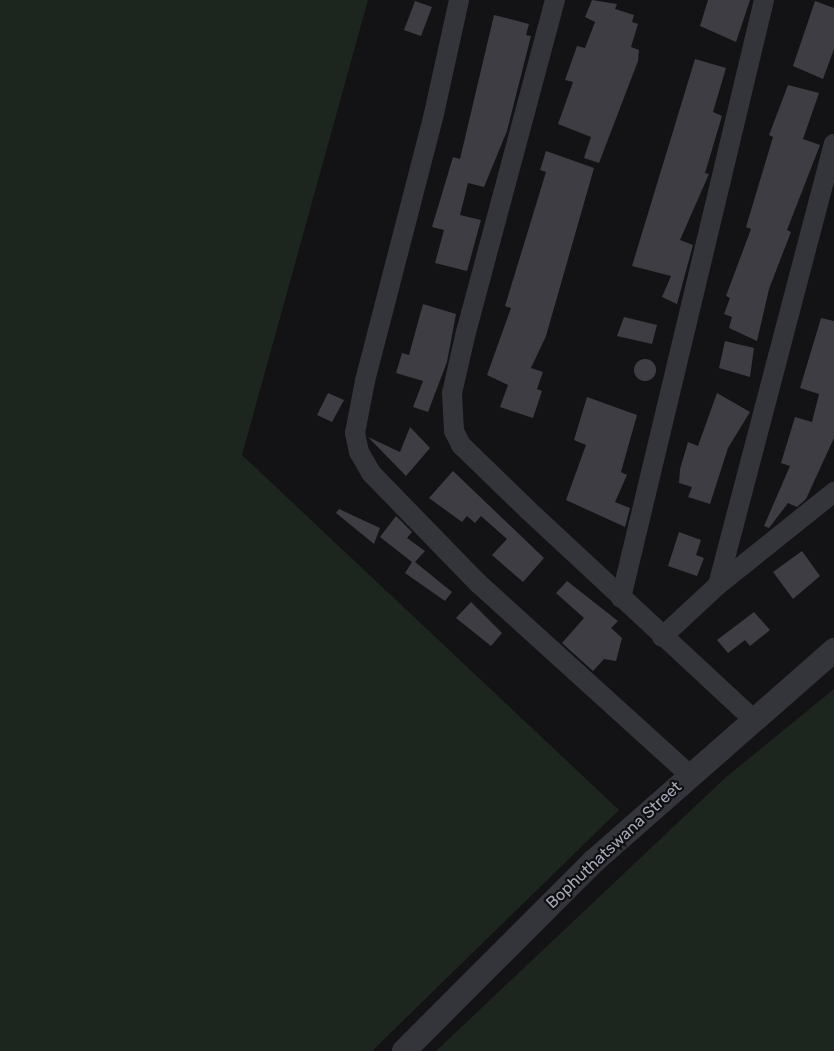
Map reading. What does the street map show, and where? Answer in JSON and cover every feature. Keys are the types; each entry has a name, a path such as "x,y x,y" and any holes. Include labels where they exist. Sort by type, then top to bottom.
{"street":[{"path":"459,0 434,114 365,381 356,433 359,452 377,479 478,584 690,775"},
{"path":"555,0 465,336 451,413 461,445 662,637 754,720"},
{"path":"621,598 764,0"},
{"path":"718,585 834,144"},
{"path":"662,637 718,585 834,492"},
{"name":"Bophuthatswana Street","path":"404,1051 518,934 690,775 834,650"}],"shaded area":[{"path":"0,0 368,0 242,455 619,810 372,1051 0,1051"},
{"path":"834,689 834,1051 436,1051 725,778"}],"building":[{"path":"592,0 617,4 615,9 634,15 632,22 638,24 631,47 639,50 638,61 599,163 584,158 591,137 558,124 573,82 565,80 577,46 585,48 595,22 585,17"},
{"path":"708,0 750,0 736,42 700,26"},
{"path":"415,1 432,7 421,36 404,30"},
{"path":"815,1 834,8 834,49 823,79 793,66"},
{"path":"494,15 529,24 526,35 531,36 507,131 484,187 468,183 460,215 481,220 467,271 435,263 444,230 432,227 453,157 460,159"},
{"path":"695,59 726,68 713,112 722,116 705,173 709,174 680,240 693,245 677,304 662,297 671,276 632,266"},
{"path":"788,85 819,93 803,139 820,145 787,230 791,232 769,289 757,341 729,328 732,317 724,314 730,298 726,296 751,229 746,227 773,137 769,135"},
{"path":"546,151 594,168 546,336 531,368 543,372 537,389 542,391 533,418 500,407 508,385 487,375 511,308 505,306 546,172 540,170"},
{"path":"423,304 456,314 447,362 428,412 413,407 423,381 396,373 402,353 409,355"},
{"path":"624,317 657,325 652,344 617,336"},
{"path":"821,318 834,321 834,438 806,499 797,507 788,503 769,528 764,526 790,466 781,463 795,417 812,422 819,394 800,388"},
{"path":"725,341 754,348 750,377 719,368"},
{"path":"645,359 653,362 656,370 653,378 645,381 637,378 634,370 637,362"},
{"path":"328,393 344,400 332,422 317,415"},
{"path":"717,393 750,412 728,448 710,504 688,497 692,487 679,483 680,469 688,442 698,446"},
{"path":"587,397 637,415 621,472 627,475 615,502 630,508 625,527 566,500 586,445 574,440"},
{"path":"410,427 430,448 406,476 368,437 400,452"},
{"path":"453,471 544,558 523,582 492,555 507,539 481,516 475,523 467,516 462,522 429,498"},
{"path":"339,509 380,528 374,544 336,513"},
{"path":"396,516 412,532 407,538 425,551 415,562 452,592 445,601 405,573 412,562 380,537"},
{"path":"679,532 701,540 696,555 704,558 697,576 668,566"},
{"path":"802,551 820,576 793,599 773,572"},
{"path":"567,581 618,621 611,628 622,638 616,661 604,659 593,671 562,643 584,618 556,593"},
{"path":"471,602 502,633 491,646 456,618"},
{"path":"754,612 770,630 750,646 745,640 728,653 717,640"}]}
